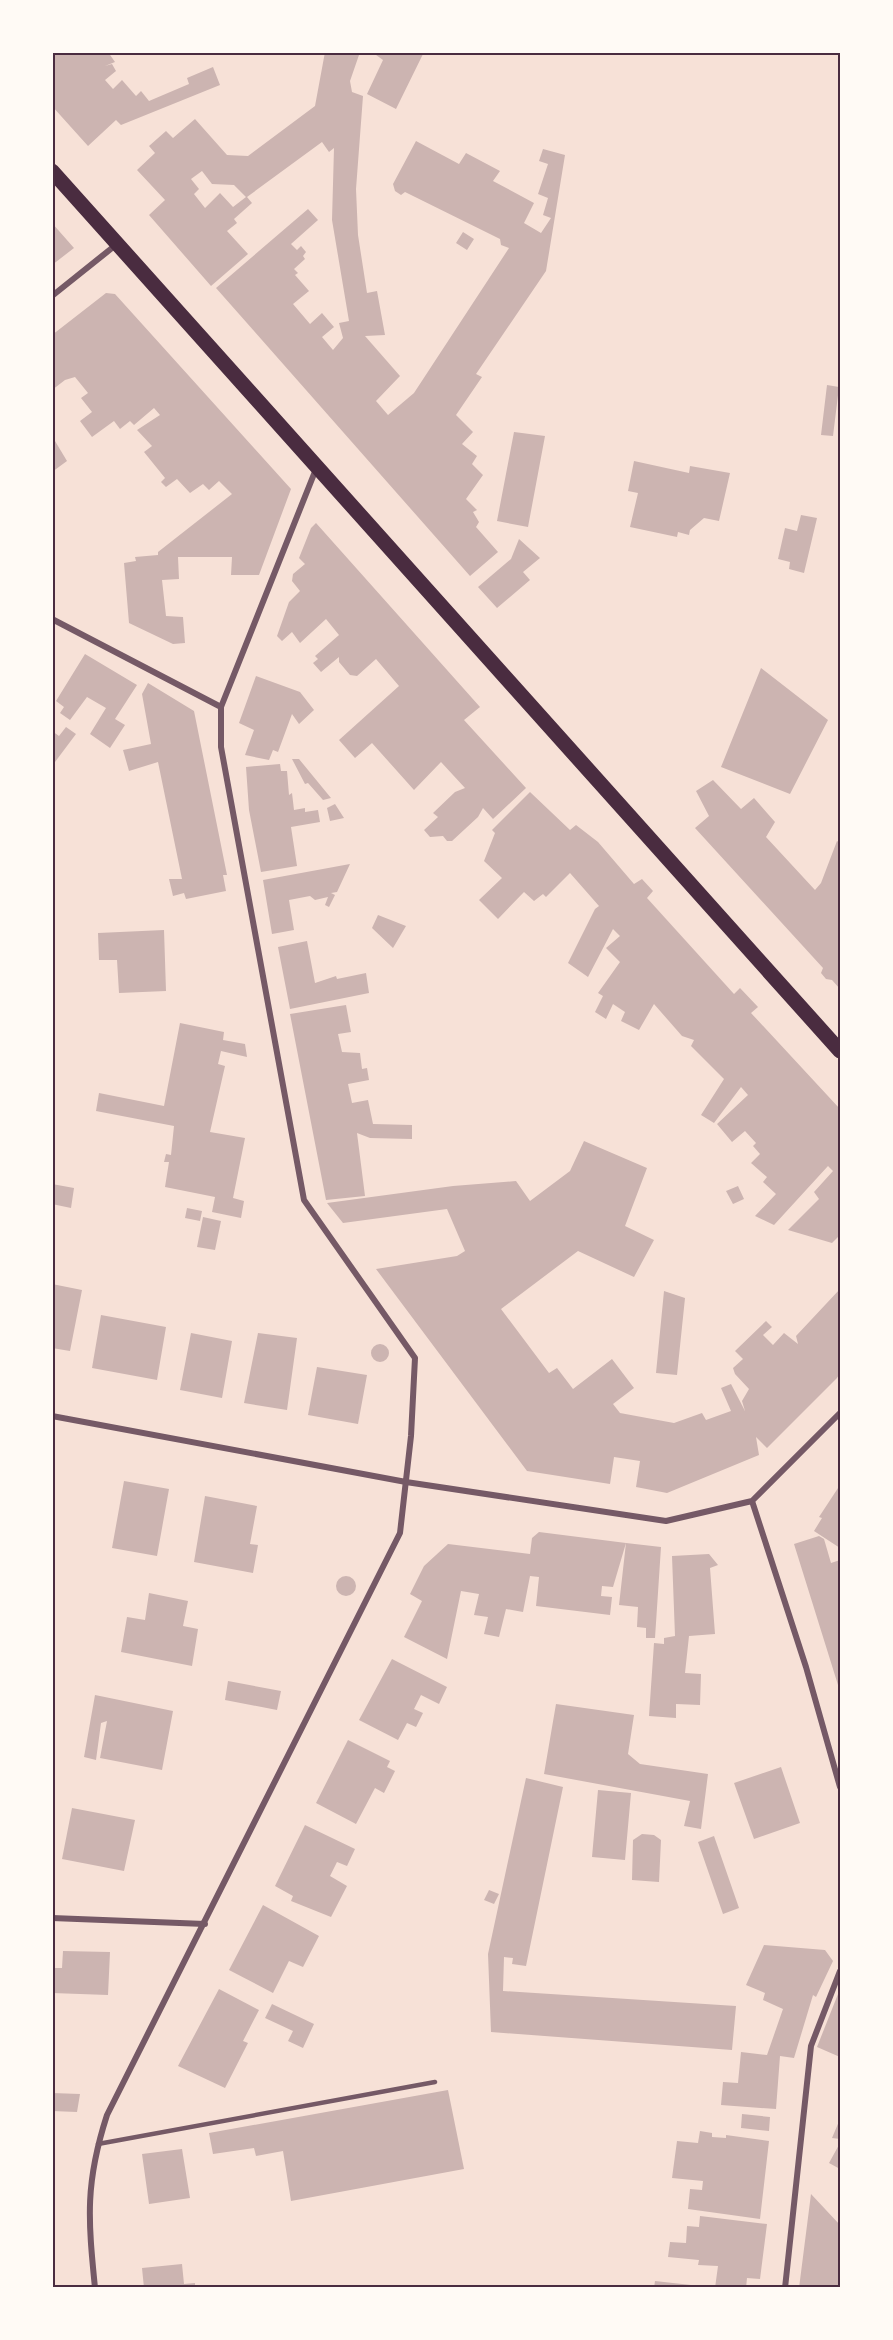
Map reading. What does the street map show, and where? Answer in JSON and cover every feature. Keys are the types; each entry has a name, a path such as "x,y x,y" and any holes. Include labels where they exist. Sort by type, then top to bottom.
{"main road":[{"path":"52,171 840,1052"}],"street":[{"path":"52,296 117,244"},
{"path":"95,2288 88,2203 91,2173 107,2115 400,1533 411,1437 415,1358 304,1200 221,747 221,707 316,466"},
{"path":"52,619 221,707"},
{"path":"52,1416 406,1482 666,1521 752,1501 840,1413"},
{"path":"752,1501 806,1668 840,1787"},
{"path":"52,1918 205,1924"},
{"path":"785,2288 811,2046 840,1971"}],"lane":[{"path":"98,2144 435,2082"}],"building":[{"path":"52,52 108,52 115,62 105,66 112,64 116,71 105,80 113,89 122,80 136,96 141,91 149,101 189,84 187,78 213,67 220,85 121,125 116,120 88,146 52,106"},
{"path":"325,52 359,55 350,81 352,92 363,96 356,189 358,235 367,293 377,291 385,335 365,336 400,376 376,401 388,415 414,393 509,248 501,245 500,239 405,192 401,195 395,191 393,184 416,141 459,164 466,153 500,171 493,181 534,203 524,223 541,233 551,218 543,215 548,198 538,194 548,164 539,161 543,149 565,155 546,271 476,374 482,377 456,415 473,432 462,444 477,456 472,464 483,475 466,499 477,510 473,512 479,522 476,527 498,552 470,576 216,288 308,209 318,220 291,244 297,250 301,246 306,252 303,256 305,259 294,269 298,273 295,275 309,291 293,304 310,324 322,313 334,327 322,337 333,350 343,338 339,323 349,321 332,220 334,148 329,152 322,142 247,197 252,203 234,219 237,223 227,231 248,254 211,286 149,215 165,200 137,170 155,153 149,146 166,131 173,138 195,119 227,155 248,156 315,106","holes":["202,171 212,184 234,185 246,197 233,207 220,193 205,208 194,194 199,189 191,179"]},
{"path":"372,52 424,52 396,109 367,94 383,60"},
{"path":"52,223 74,248 52,265"},
{"path":"463,232 474,239 467,250 456,243"},
{"path":"106,293 115,294 291,489 259,575 231,575 232,557 178,557 179,579 162,580 166,616 183,617 185,643 173,644 129,623 124,563 136,561 135,557 158,555 158,552 232,494 219,481 209,490 203,484 190,493 177,479 166,487 161,482 165,478 144,452 152,446 137,430 160,415 154,408 134,425 130,421 120,429 114,421 92,437 80,421 92,412 81,398 88,393 75,377 65,380 52,390 52,335"},
{"path":"827,385 839,387 833,436 821,435"},
{"path":"514,432 545,436 528,527 497,521"},
{"path":"52,436 67,461 52,472"},
{"path":"634,461 689,473 690,466 730,473 719,521 704,518 690,530 689,535 678,532 677,537 630,527 638,493 628,491"},
{"path":"801,515 817,518 804,573 789,569 790,562 778,559 785,528 797,531"},
{"path":"316,523 480,707 464,720 526,788 493,819 483,808 478,817 452,841 447,841 443,836 430,837 424,830 438,817 433,813 455,792 465,788 441,762 414,790 372,743 355,758 339,740 399,686 376,659 357,676 350,675 339,662 339,657 321,672 313,663 318,659 315,656 339,635 326,619 300,643 292,632 282,641 277,636 289,602 300,591 292,581 293,574 305,564 299,558 311,528"},
{"path":"519,539 540,558 523,572 530,580 497,608 478,587 511,559"},
{"path":"85,654 137,685 115,719 125,725 110,748 90,734 106,708 87,697 70,720 60,713 64,707 56,701"},
{"path":"761,668 828,720 790,794 721,767"},
{"path":"256,676 300,692 314,710 299,724 292,714 278,752 273,750 269,760 245,755 254,730 239,723"},
{"path":"148,683 194,711 227,875 223,875 226,891 186,899 184,893 173,896 169,879 182,879 158,762 129,771 123,750 151,744 142,694"},
{"path":"66,727 76,734 52,766 52,731 59,736"},
{"path":"292,759 299,759 331,798 323,800 308,783 305,784"},
{"path":"280,764 281,771 287,771 289,795 292,793 294,810 305,808 305,812 318,810 320,822 291,827 297,866 261,872 249,810 246,767"},
{"path":"713,780 741,809 754,798 775,822 766,837 815,890 821,883 837,841 840,843 840,989 832,980 826,979 821,973 823,968 695,828 709,816 696,791"},
{"path":"530,792 570,830 576,825 598,842 634,884 642,879 653,891 647,898 734,994 740,988 758,1007 751,1013 840,1109 840,1235 832,1243 788,1230 819,1199 814,1192 833,1171 828,1166 774,1225 755,1216 776,1194 763,1182 767,1177 751,1163 760,1154 753,1146 756,1143 745,1131 732,1142 717,1124 748,1095 741,1087 714,1123 701,1115 724,1079 691,1046 694,1040 682,1036 654,1004 639,1030 621,1021 625,1012 613,1004 606,1019 595,1012 603,996 598,993 620,962 606,948 620,936 613,929 588,977 568,963 595,909 599,906 570,873 546,897 543,894 534,901 524,892 498,919 479,900 502,878 484,861 495,833 492,830"},
{"path":"335,804 344,818 330,821 327,808"},
{"path":"350,864 337,892 331,893 335,895 329,907 325,905 328,897 315,900 310,896 289,900 294,930 272,934 263,880"},
{"path":"378,915 406,926 393,948 372,928"},
{"path":"164,930 166,991 119,993 117,960 99,960 98,933"},
{"path":"307,941 315,983 336,976 337,979 366,973 369,993 290,1009 278,947"},
{"path":"346,1005 351,1032 338,1034 342,1052 360,1053 362,1069 367,1068 369,1080 348,1084 352,1103 368,1100 373,1124 412,1125 412,1139 370,1138 357,1133 365,1196 326,1200 290,1014"},
{"path":"180,1023 224,1032 223,1040 245,1044 247,1057 221,1051 218,1064 225,1066 210,1132 245,1138 233,1198 244,1201 241,1218 212,1212 215,1197 165,1187 169,1162 164,1162 166,1154 171,1155 174,1126 96,1111 99,1093 164,1106"},
{"path":"584,1141 647,1168 625,1226 654,1240 634,1277 578,1251 501,1309 549,1373 557,1368 573,1389 612,1359 634,1388 613,1404 620,1413 674,1423 702,1413 706,1420 731,1411 721,1388 731,1384 745,1411 742,1401 749,1389 735,1374 733,1368 743,1359 735,1351 766,1321 772,1327 763,1335 773,1345 784,1333 798,1344 796,1336 840,1289 840,1373 837,1378 767,1448 756,1437 759,1455 667,1493 636,1487 640,1461 614,1457 610,1484 527,1471 376,1269 457,1256 465,1251 447,1209 343,1223 327,1203 453,1186 516,1181 530,1201 570,1171"},
{"path":"52,1184 74,1188 71,1208 52,1204"},
{"path":"738,1186 744,1199 733,1204 726,1191"},
{"path":"187,1208 202,1211 200,1221 185,1218"},
{"path":"203,1217 221,1221 215,1250 197,1247"},
{"path":"52,1284 82,1290 70,1351 52,1348"},
{"path":"664,1291 685,1298 677,1375 656,1373"},
{"path":"101,1315 166,1327 157,1380 92,1368"},
{"path":"191,1333 232,1341 222,1398 180,1390"},
{"path":"258,1333 297,1338 287,1410 244,1403"},
{"path":"380,1344 388,1349 389,1353 384,1361 380,1362 372,1357 371,1353 376,1345"},
{"path":"317,1367 367,1375 358,1424 308,1415"},
{"path":"124,1481 169,1489 157,1556 112,1548"},
{"path":"840,1485 840,1548 814,1531 822,1518 819,1517"},
{"path":"205,1496 257,1506 250,1544 258,1545 253,1573 194,1562"},
{"path":"539,1532 626,1543 613,1587 602,1586 601,1596 612,1597 610,1615 536,1606 539,1577 530,1576 523,1612 506,1609 499,1637 484,1634 488,1617 474,1615 479,1594 461,1591 447,1659 404,1637 422,1601 410,1594 424,1566 448,1544 530,1554 532,1538"},
{"path":"819,1536 824,1539 831,1563 840,1560 838,1685 794,1544"},
{"path":"626,1543 661,1547 655,1638 646,1638 646,1628 637,1627 638,1607 619,1605"},
{"path":"709,1554 718,1565 710,1568 715,1634 689,1636 685,1673 701,1674 700,1705 676,1704 676,1718 649,1716 654,1643 664,1644 664,1638 675,1636 672,1556"},
{"path":"346,1576 353,1579 356,1586 353,1593 346,1596 339,1593 336,1586 339,1579"},
{"path":"149,1593 188,1601 183,1626 198,1629 192,1666 121,1652 127,1617 145,1620"},
{"path":"392,1659 447,1687 439,1704 421,1695 414,1709 423,1713 416,1727 407,1723 398,1740 359,1720"},
{"path":"228,1681 281,1691 277,1710 225,1700"},
{"path":"95,1695 173,1711 162,1770 100,1758 107,1721 101,1723 96,1760 84,1757"},
{"path":"556,1704 634,1715 628,1754 640,1764 708,1774 701,1829 684,1826 690,1801 544,1774"},
{"path":"348,1740 390,1761 387,1767 395,1771 384,1793 375,1788 356,1824 316,1803"},
{"path":"781,1767 800,1823 754,1839 734,1783"},
{"path":"526,1778 563,1787 526,1966 512,1964 513,1958 504,1957 503,1991 736,2006 732,2050 491,2032 488,1954"},
{"path":"598,1790 631,1793 625,1860 592,1857"},
{"path":"72,1808 135,1820 124,1871 62,1859"},
{"path":"305,1825 355,1849 347,1866 337,1862 330,1876 347,1886 331,1917 291,1901 293,1896 275,1886"},
{"path":"642,1834 654,1835 661,1840 659,1882 632,1880 633,1840"},
{"path":"714,1836 739,1908 723,1914 698,1842"},
{"path":"489,1890 499,1894 494,1904 484,1900"},
{"path":"263,1905 319,1936 303,1967 289,1961 273,1993 229,1970"},
{"path":"764,1945 825,1950 833,1961 816,1997 813,1995 794,2058 780,2056 776,2109 721,2105 723,2082 738,2083 741,2052 767,2055 783,2009 763,2000 765,1993 746,1985"},
{"path":"63,1951 110,1952 108,1995 52,1993 52,1968 62,1968"},
{"path":"219,1989 259,2010 243,2041 248,2043 225,2088 178,2066"},
{"path":"840,1989 840,2057 817,2047"},
{"path":"272,2004 314,2024 303,2048 288,2041 293,2031 265,2018"},
{"path":"448,2090 464,2169 291,2201 283,2151 256,2156 254,2148 213,2154 209,2133"},
{"path":"52,2093 80,2094 77,2112 52,2111"},
{"path":"742,2114 770,2117 769,2131 741,2128"},
{"path":"840,2119 840,2139 832,2138"},
{"path":"700,2131 712,2133 712,2137 726,2138 726,2135 769,2141 760,2219 688,2209 690,2189 702,2190 703,2181 672,2178 677,2141 698,2143"},
{"path":"840,2143 840,2169 829,2163"},
{"path":"182,2149 190,2198 149,2204 142,2154"},
{"path":"811,2194 840,2225 840,2288 799,2288"},
{"path":"700,2216 767,2224 760,2279 747,2278 746,2288 715,2288 718,2266 698,2265 699,2260 668,2257 670,2242 686,2243 687,2226 699,2227"},
{"path":"182,2264 184,2284 195,2283 195,2288 144,2288 142,2268"},
{"path":"655,2281 700,2286 700,2288 654,2288"}]}
